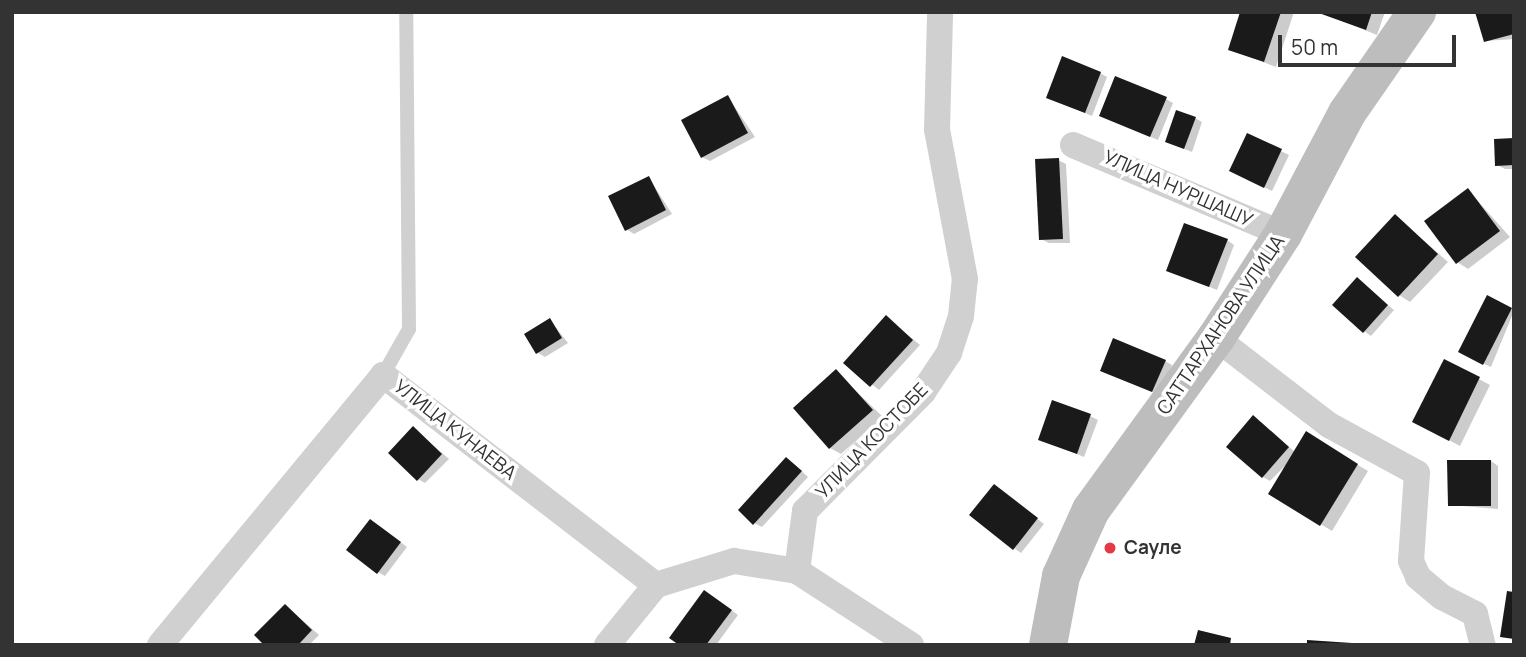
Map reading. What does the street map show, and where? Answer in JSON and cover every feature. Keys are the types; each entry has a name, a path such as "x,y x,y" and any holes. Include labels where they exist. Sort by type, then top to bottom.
{"street":[{"name":"УЛИЦА КОСТОБЕ","path":"797,571 797,540 820,494 923,392 949,353 961,316 965,279 937,130 940,12"},
{"name":"САТТАРХАНОВА УЛИЦА","path":"1048,645 1074,542 1216,338 1283,234 1348,113 1417,12"},
{"name":"УЛИЦА НУРШАШУ","path":"1073,145 1283,234"},
{"path":"1216,338 1329,425 1417,473 1411,561 1441,597 1475,614 1483,645"},
{"name":"УЛИЦА КУНАЕВА","path":"160,645 383,374 656,585"},
{"path":"607,645 656,585 734,561 797,571 911,645"}],"lane":[{"path":"383,374 408,329 406,12"}],"building":[{"path":"1240,12 1281,12 1264,62 1228,50"},
{"path":"1316,12 1372,12 1366,30"},
{"path":"1475,12 1514,12 1514,34 1484,42"},
{"path":"1062,56 1101,72 1085,113 1046,98"},
{"path":"1115,76 1167,97 1150,137 1099,116"},
{"path":"728,95 748,133 701,158 681,120"},
{"path":"1176,110 1196,117 1184,149 1165,142"},
{"path":"1247,133 1282,149 1264,188 1229,171"},
{"path":"1514,138 1514,165 1495,166 1494,139"},
{"path":"1059,158 1063,239 1039,240 1035,159"},
{"path":"649,176 666,210 625,231 608,196"},
{"path":"1468,188 1500,231 1456,264 1424,221"},
{"path":"1395,214 1438,254 1398,297 1355,257"},
{"path":"1184,223 1228,239 1209,287 1166,271"},
{"path":"1357,277 1388,305 1363,333 1332,305"},
{"path":"1487,295 1512,308 1483,365 1458,352"},
{"path":"886,315 913,340 870,387 843,363"},
{"path":"550,318 562,338 536,354 524,334"},
{"path":"1113,338 1166,360 1152,392 1100,371"},
{"path":"1444,359 1480,377 1449,441 1412,422"},
{"path":"836,369 873,410 829,449 793,408"},
{"path":"1052,400 1091,414 1077,454 1038,440"},
{"path":"1253,415 1289,447 1262,478 1226,447"},
{"path":"413,426 442,454 417,481 388,453"},
{"path":"1306,431 1358,464 1320,526 1268,494"},
{"path":"786,457 802,471 753,525 738,510"},
{"path":"1447,460 1491,460 1491,506 1448,506"},
{"path":"994,484 1038,518 1013,550 969,515"},
{"path":"370,519 401,542 377,574 346,550"},
{"path":"704,590 732,610 706,645 679,645 669,638"},
{"path":"1507,591 1514,592 1514,639 1500,637"},
{"path":"285,604 312,630 298,645 264,645 254,635"},
{"path":"1198,630 1231,638 1230,645 1194,645"},
{"path":"1307,640 1352,643 1352,645 1307,645"}],"place":[{"name":"Сауле","path":"1110,548"}]}
